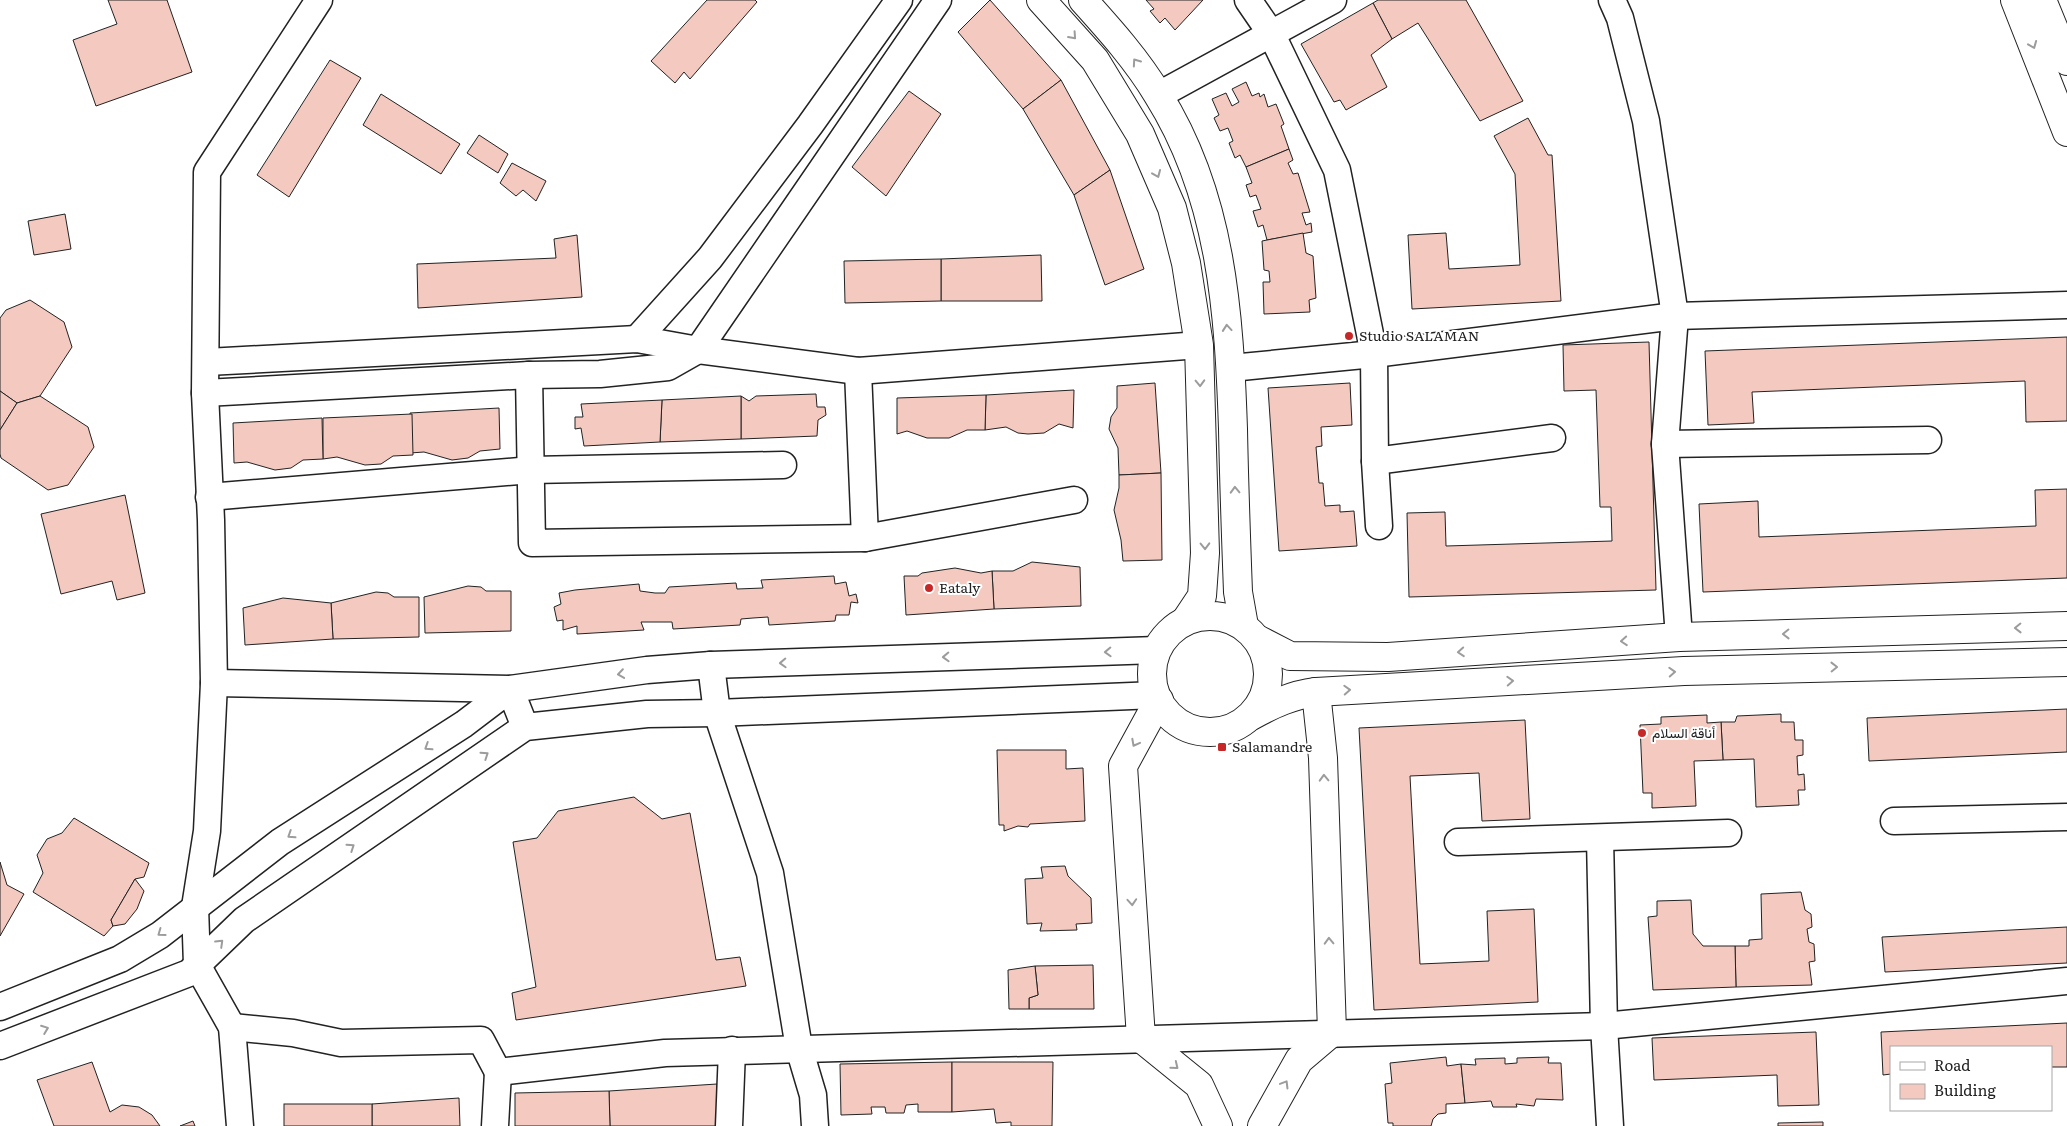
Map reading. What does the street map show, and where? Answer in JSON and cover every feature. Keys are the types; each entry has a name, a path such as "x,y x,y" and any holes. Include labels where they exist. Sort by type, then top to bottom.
{"street":[{"path":"240,1126 232,1027 197,965 195,907 207,831 214,683 205,393 207,362 207,172 319,0"},
{"path":"637,339 710,258 810,125 899,0"},
{"path":"205,393 529,375 600,374 668,367 698,350 938,0"},
{"path":"1041,0 1095,60 1140,134 1172,208 1186,264 1199,345 1205,553 1202,596 1186,620 1170,632 1157,650 1152,673 1157,697 1165,712 1180,724 1198,732 1217,733 1236,728 1251,716 1279,701 1297,695 1316,692 1684,671 2067,662"},
{"path":"1083,0 1126,49 1159,95 1184,143 1208,206 1221,263 1231,368 1238,592 1251,633 1267,659 1269,680 1264,700 1251,716"},
{"path":"1248,0 1272,35 1337,170 1374,354 1375,461 1379,526"},
{"path":"1159,95 1333,0"},
{"path":"1612,0 1620,18 1646,121 1675,316 1664,444 1679,637"},
{"path":"2014,0 2067,132"},
{"path":"2042,0 2067,61"},
{"path":"1231,368 1374,354 1675,316 2067,305"},
{"path":"207,362 637,339 698,350 858,371 1199,345"},
{"path":"858,371 865,538"},
{"path":"529,375 532,544 865,538 1074,500"},
{"path":"1375,461 1552,438"},
{"path":"1664,444 1928,440"},
{"path":"209,497 531,470 783,465"},
{"path":"1186,620 1206,616 1226,617 1290,656 1388,658 1679,637 2067,626"},
{"path":"214,683 510,689 647,670 711,665 1157,650"},
{"path":"711,665 717,714 770,873 800,1048 813,1094 815,1126"},
{"path":"510,689 525,727"},
{"path":"0,1007 120,959 160,935 280,842 464,724 510,689"},
{"path":"1316,692 1323,758 1332,1032"},
{"path":"0,1046 189,973 244,920 525,727 647,714 717,714 1157,697"},
{"path":"1157,697 1123,766 1141,1038 1199,1085 1218,1126"},
{"path":"1894,820 2067,817"},
{"path":"1458,842 1728,833"},
{"path":"1600,838 1604,1026 1610,1126"},
{"path":"498,1072 665,1053 732,1050 1604,1026 2067,981"},
{"path":"232,1027 293,1033 341,1043 481,1040 498,1072 495,1126"},
{"path":"1262,1126 1299,1060 1332,1032"},
{"path":"729,1126 732,1050"}],"building":[{"path":"108,0 167,0 192,72 96,106 73,40 117,24"},
{"path":"707,0 755,0 757,2 690,79 684,72 675,83 651,61"},
{"path":"990,0 1061,80 1023,109 958,32"},
{"path":"1146,0 1203,0 1175,30 1165,18 1160,23 1150,11 1154,9"},
{"path":"1378,0 1466,0 1523,101 1480,121 1418,23 1392,39 1373,3"},
{"path":"1373,3 1392,39 1371,55 1387,87 1346,110 1340,100 1334,102 1301,44"},
{"path":"330,60 361,78 289,197 257,175"},
{"path":"1061,80 1110,170 1074,195 1023,109"},
{"path":"1246,82 1252,96 1259,93 1260,97 1264,94 1268,107 1276,104 1284,124 1281,126 1289,149 1246,167 1240,155 1235,158 1229,143 1233,141 1228,128 1220,131 1214,118 1219,115 1212,99 1226,93 1232,106 1239,102 1232,89"},
{"path":"909,91 941,114 886,196 852,167"},
{"path":"381,94 460,144 441,174 363,125"},
{"path":"1528,118 1548,155 1552,155 1561,301 1412,309 1408,235 1446,233 1449,269 1520,265 1515,174 1494,136"},
{"path":"479,135 508,154 498,173 467,153"},
{"path":"1289,149 1293,160 1288,163 1293,174 1298,173 1310,212 1302,213 1306,225 1311,223 1312,232 1267,240 1263,225 1258,227 1253,211 1261,209 1256,195 1250,197 1246,185 1252,183 1246,167"},
{"path":"512,163 546,181 536,201 523,190 516,196 500,183"},
{"path":"1110,170 1144,269 1105,285 1074,195"},
{"path":"65,214 71,249 34,255 28,221"},
{"path":"1303,233 1306,253 1313,256 1316,298 1309,300 1310,312 1264,314 1263,282 1270,282 1269,271 1264,270 1262,241"},
{"path":"577,235 582,297 418,308 417,264 556,258 554,239"},
{"path":"1041,255 1042,301 941,301 941,259"},
{"path":"941,259 941,301 845,303 844,261"},
{"path":"30,300 64,322 72,347 40,396 17,403 0,391 0,318 6,310"},
{"path":"2067,337 2067,421 2026,422 2025,381 1752,392 1754,423 1708,425 1705,351"},
{"path":"1649,342 1656,590 1409,597 1407,513 1445,512 1446,546 1612,541 1611,507 1600,507 1596,390 1564,391 1563,345"},
{"path":"1155,383 1161,473 1119,475 1118,448 1109,429 1111,417 1117,408 1117,386"},
{"path":"1350,383 1352,425 1321,427 1322,446 1316,447 1319,483 1323,483 1325,506 1340,505 1340,512 1354,511 1357,546 1279,551 1268,388"},
{"path":"1074,390 1073,428 1059,424 1044,433 1028,434 1018,433 1006,427 985,430 986,395"},
{"path":"0,391 17,403 0,430"},
{"path":"816,394 817,407 825,407 826,415 818,420 817,436 741,439 741,396 749,401 756,396"},
{"path":"986,395 985,430 967,430 949,438 927,438 907,431 897,434 897,398"},
{"path":"40,396 88,427 94,447 68,485 48,490 1,458 0,454 0,430 17,403"},
{"path":"741,396 741,439 660,442 662,400"},
{"path":"662,400 660,442 584,446 581,428 575,429 575,417 583,417 581,404"},
{"path":"499,408 500,449 480,451 468,458 452,460 424,452 410,453 410,413"},
{"path":"412,414 413,455 393,456 381,464 365,465 337,457 323,459 323,418"},
{"path":"322,418 323,459 303,460 291,468 275,470 247,462 234,463 233,423"},
{"path":"1161,473 1162,560 1123,561 1121,540 1114,510 1119,488 1119,475"},
{"path":"2067,489 2067,578 1703,592 1699,504 1758,501 1759,537 2036,526 2035,490"},
{"path":"125,495 145,593 117,600 112,581 61,594 41,514"},
{"path":"1032,562 1080,567 1081,606 994,609 992,571 1013,571"},
{"path":"955,568 981,573 992,571 994,609 906,615 904,576 918,576 922,573"},
{"path":"834,576 835,584 846,582 849,596 856,594 858,603 851,602 849,615 836,615 835,621 769,625 768,617 741,619 740,625 673,629 672,622 641,622 644,630 577,634 577,626 563,630 563,620 557,621 554,607 561,604 559,593 575,590 639,584 640,591 655,593 665,593 669,587 736,583 737,589 763,588 761,580"},
{"path":"468,586 481,587 486,591 511,591 511,631 425,633 424,597"},
{"path":"376,592 388,593 394,597 419,597 419,637 333,639 331,603"},
{"path":"283,598 331,603 333,639 245,645 243,608"},
{"path":"2067,709 2067,752 1869,761 1867,718"},
{"path":"1781,714 1781,722 1794,722 1795,740 1803,740 1803,755 1797,756 1798,775 1804,774 1805,790 1798,790 1799,805 1756,807 1754,759 1723,760 1721,722 1735,722 1737,716"},
{"path":"1707,715 1707,723 1721,722 1723,760 1694,761 1696,806 1652,808 1652,793 1643,793 1640,725 1661,724 1661,717"},
{"path":"1525,720 1530,819 1482,821 1479,773 1410,776 1420,964 1489,961 1487,911 1534,909 1538,1002 1374,1010 1359,728"},
{"path":"997,750 1066,750 1066,769 1083,768 1085,821 1030,824 1028,827 1018,826 1004,831 1004,825 999,825"},
{"path":"634,797 662,819 690,813 716,960 740,957 746,986 516,1020 512,993 536,987 513,842 537,838 558,811"},
{"path":"74,818 149,863 144,877 135,879 111,920 113,926 104,936 33,892 43,873 37,855 47,839 62,833"},
{"path":"0,862 7,885 24,894 0,936"},
{"path":"1065,866 1068,876 1091,898 1092,923 1076,924 1077,930 1040,931 1042,923 1027,924 1025,879 1043,878 1041,867"},
{"path":"135,879 144,891 137,909 125,924 113,926 111,920"},
{"path":"1801,892 1805,910 1811,914 1812,927 1807,929 1809,942 1814,944 1815,961 1809,962 1812,985 1736,987 1735,946 1749,946 1749,940 1762,939 1761,894"},
{"path":"1691,900 1693,934 1703,946 1735,946 1736,987 1653,990 1648,917 1657,916 1657,901"},
{"path":"2067,927 2067,963 1885,972 1882,937"},
{"path":"1093,965 1094,1009 1029,1009 1029,998 1038,995 1035,966"},
{"path":"1035,966 1038,995 1029,998 1029,1009 1009,1009 1008,970"},
{"path":"2067,1023 2067,1067 2052,1067 2052,1046 1890,1046 1890,1074 1883,1075 1881,1032"},
{"path":"1816,1032 1819,1105 1778,1106 1777,1075 1654,1080 1652,1038"},
{"path":"1446,1057 1447,1066 1461,1064 1465,1103 1446,1104 1446,1113 1438,1114 1433,1119 1431,1126 1393,1126 1393,1123 1388,1123 1385,1084 1392,1083 1390,1063"},
{"path":"1549,1057 1548,1063 1561,1063 1563,1100 1536,1099 1534,1106 1516,1104 1517,1107 1493,1107 1491,1101 1465,1103 1461,1064 1476,1065 1475,1059 1505,1058 1505,1064 1517,1063 1517,1058"},
{"path":"92,1062 110,1112 122,1105 139,1107 152,1115 160,1126 54,1126 37,1080"},
{"path":"952,1062 952,1112 918,1112 918,1104 906,1105 904,1113 886,1113 885,1107 871,1107 872,1114 841,1115 840,1064"},
{"path":"952,1062 1053,1062 1052,1126 1011,1126 1011,1122 996,1123 994,1109 952,1112"},
{"path":"717,1084 718,1126 610,1126 609,1091"},
{"path":"609,1091 610,1126 515,1126 515,1093"},
{"path":"459,1098 460,1126 372,1126 372,1104"},
{"path":"284,1104 372,1104 372,1126 284,1126"},
{"path":"193,1121 195,1126 180,1126"},
{"path":"1823,1122 1823,1126 1778,1126 1778,1123"}],"place":[{"name":"Studio SALAMAN","path":"1349,336"},
{"name":"Eataly","path":"929,588"},
{"name":"أناقة السلام","path":"1642,733"},
{"name":"Salamandre","path":"1222,747"}]}
